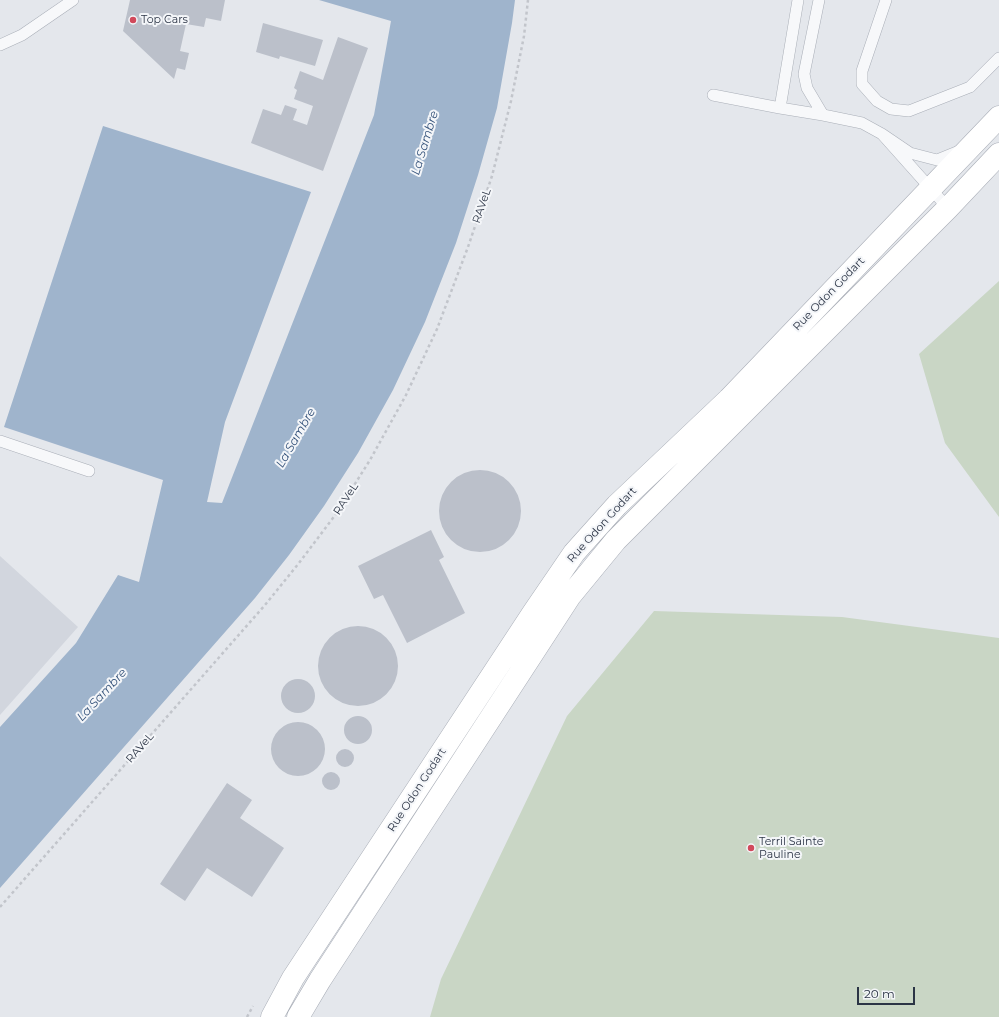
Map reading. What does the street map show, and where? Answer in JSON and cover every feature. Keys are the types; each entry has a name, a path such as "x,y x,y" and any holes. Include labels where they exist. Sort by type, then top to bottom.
{"main road":[{"name":"Rue Odon Godart","path":"272,1017 293,978 574,553 617,505 729,399 999,117"},
{"name":"Rue Odon Godart","path":"298,1017 320,980 570,596 616,540 948,208 999,154"}],"lane":[{"path":"0,45 22,35 73,0"},
{"path":"780,108 798,0"},
{"path":"819,0 804,74 807,88 823,115"},
{"path":"886,0 862,71 862,84 877,101 891,109 909,111 970,87 999,58"},
{"path":"713,95 862,123 882,134 910,153 938,160 970,147"},
{"path":"882,134 948,208"},
{"path":"0,441 89,471"}],"path":[{"name":"RAVeL","path":"0,907 265,605 336,514 370,460 406,395 436,329 475,226 492,176 512,102 524,36 528,0"}],"shaded area":[{"path":"0,556 78,627 0,715"}],"green space":[{"path":"999,281 999,517 945,443 919,354"},
{"name":"Terril Sainte Pauline","path":"654,611 842,617 999,638 999,1017 430,1017 441,979 567,716"}],"water":[{"name":"La Sambre","path":"319,0 515,0 497,108 478,175 456,243 425,322 393,390 358,453 324,506 289,555 255,598 0,888 0,727 76,643 118,575 139,582 163,480 4,427 103,126 311,192 225,422 207,502 222,503 374,115 391,21"}],"building":[{"path":"130,0 225,0 221,21 206,18 204,27 186,24 180,51 189,53 185,70 177,68 174,79 123,31"},
{"path":"263,23 323,40 315,66 280,56 279,59 256,52"},
{"path":"338,37 368,48 323,171 251,143 263,109 281,115 285,105 297,109 293,120 307,125 313,106 294,99 297,90 294,88 300,71 323,80"},
{"path":"472,470 488,470 503,477 514,488 521,503 521,519 518,527 509,540 496,549 488,552 472,552 457,545 446,534 439,519 439,503 446,488 457,477"},
{"path":"431,530 444,557 439,560 465,613 407,643 383,595 374,599 358,566"},
{"path":"350,626 366,626 387,637 398,658 398,674 387,695 366,706 350,706 336,700 329,695 324,688 318,674 318,658 324,644 329,637 336,632"},
{"path":"298,679 310,684 315,696 310,708 298,713 286,708 281,696 286,684"},
{"path":"358,716 368,720 372,730 368,740 358,744 348,740 344,730 348,720"},
{"path":"298,722 308,724 317,730 323,739 325,749 323,759 317,768 308,774 298,776 288,774 279,768 273,759 271,749 273,739 279,730 288,724"},
{"path":"341,749 349,749 354,754 352,765 349,767 341,767 336,762 336,754"},
{"path":"331,772 337,775 340,781 337,787 331,790 325,787 322,781 325,775"},
{"path":"227,783 252,800 240,818 284,848 252,897 207,868 185,901 160,884"}],"place":[{"name":"Top Cars","path":"133,20"},
{"name":"Terril Sainte Pauline","path":"751,848"}]}
